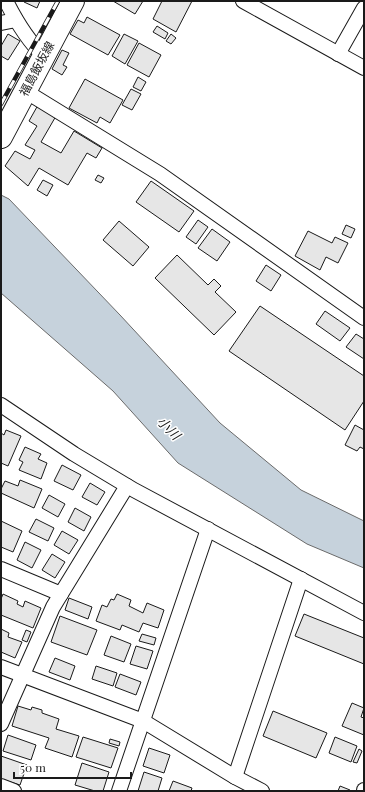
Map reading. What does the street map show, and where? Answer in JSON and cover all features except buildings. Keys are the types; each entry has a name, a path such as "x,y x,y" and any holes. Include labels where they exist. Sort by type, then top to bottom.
{"main road":[{"name":"福島飯坂線","path":"1,137 73,1"}],"street":[{"path":"6,1 16,20 33,46 44,56"},
{"path":"243,1 364,68"},
{"path":"338,54 364,8"},
{"path":"1,23 16,20"},
{"path":"25,91 160,174 364,318"},
{"path":"1,405 74,454 127,486 364,613"},
{"path":"1,724 53,607 127,486"},
{"path":"119,791 208,529"},
{"path":"1,569 61,594"},
{"path":"235,777 301,580"},
{"path":"1,667 100,703 143,721 235,777 262,791"},
{"path":"1,786 14,791"}],"water":[{"name":"小川","path":"1,195 9,199 120,315 220,423 301,490 364,521 364,568 307,544 178,463 113,391 1,293"}],"railway":[{"path":"1,104 58,1"}]}
